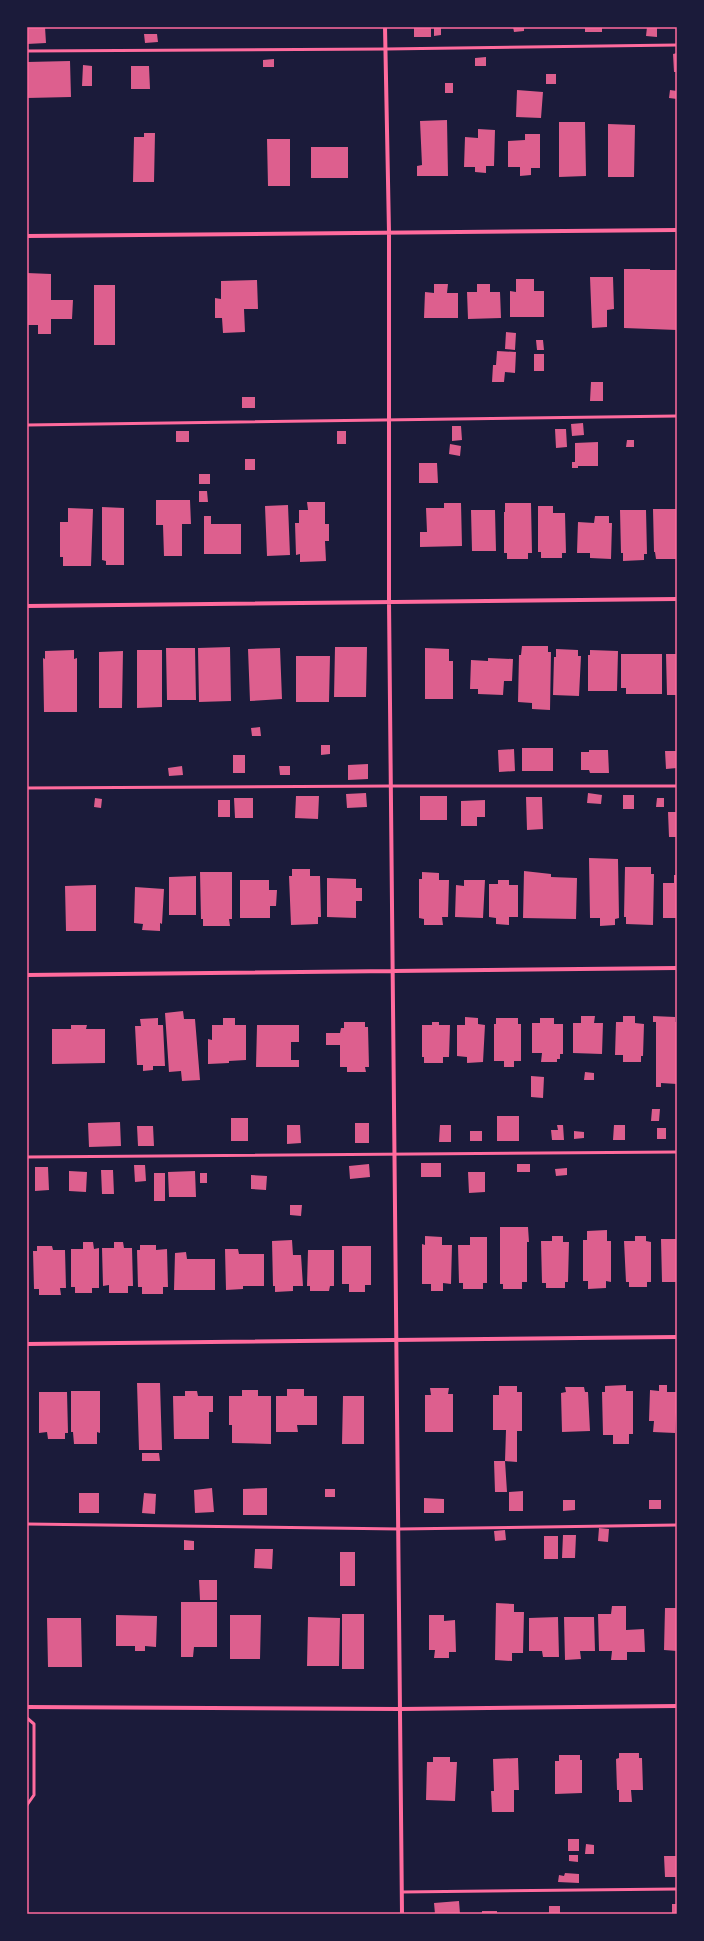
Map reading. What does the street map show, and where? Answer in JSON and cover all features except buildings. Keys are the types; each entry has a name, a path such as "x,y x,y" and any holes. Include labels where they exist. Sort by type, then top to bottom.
{"street":[{"path":"385,27 389,232 389,602 396,1154 402,1914"},
{"path":"27,236 677,230"},
{"path":"27,606 677,599"},
{"path":"27,974 677,968"},
{"path":"27,1344 677,1337"},
{"path":"27,1706 400,1709 677,1706"}],"lane":[{"path":"27,51 386,49 677,45"},
{"path":"27,425 677,416"},
{"path":"27,788 677,786"},
{"path":"27,1157 677,1152"},
{"path":"27,1524 399,1529 677,1525"},
{"path":"27,1718 34,1724 34,1796 27,1805"},
{"path":"402,1892 677,1889"}]}
